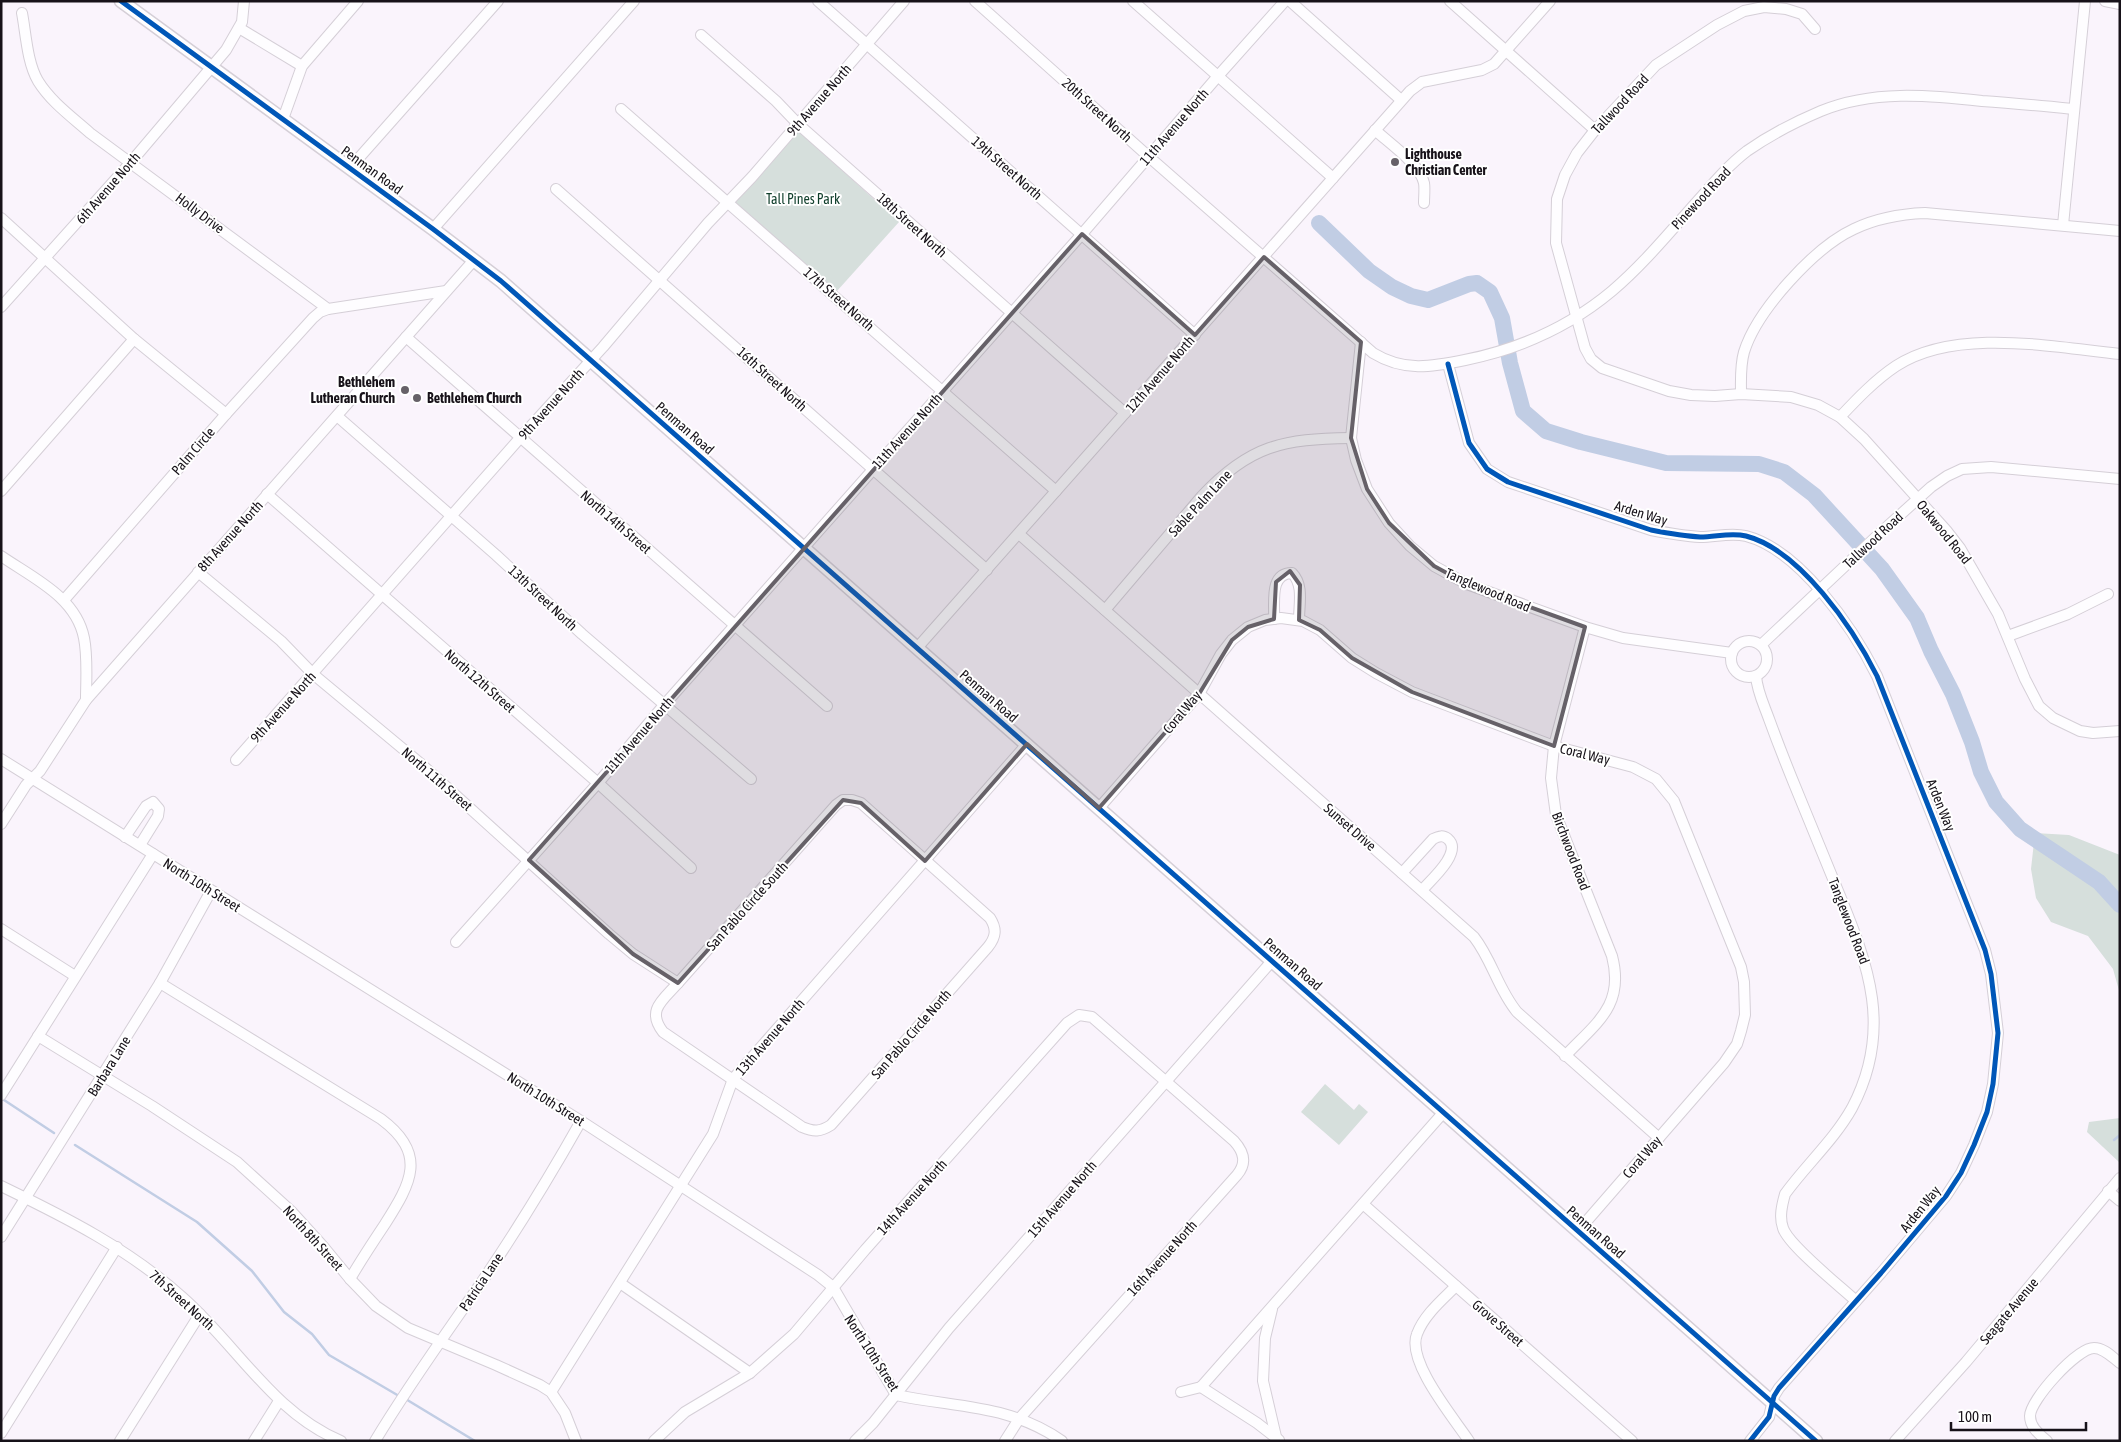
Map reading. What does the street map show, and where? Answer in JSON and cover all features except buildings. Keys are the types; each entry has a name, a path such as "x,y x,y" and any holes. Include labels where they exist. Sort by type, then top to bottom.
{"street":[{"name":"Penman Road","path":"120,1 212,66 474,260 591,360 1816,1441"},
{"name":"6th Avenue North","path":"1,307 131,162 226,50 239,28 243,16 244,1"},
{"path":"283,119 302,66 358,1"},
{"path":"350,168 498,1"},
{"path":"434,229 634,1"},
{"name":"19th Street North","path":"818,1 1195,335"},
{"name":"9th Avenue North","path":"236,760 591,360 708,222 798,124 904,1"},
{"name":"20th Street North","path":"975,1 1148,156 1361,342"},
{"path":"1133,1 1333,178"},
{"name":"11th Avenue North","path":"456,942 1082,234 1284,1"},
{"path":"1290,1 1401,100"},
{"path":"1450,1 1595,130"},
{"name":"12th Avenue North","path":"917,648 1401,100 1422,82 1482,70 1494,64 1550,1"},
{"path":"2063,225 2085,1"},
{"path":"2105,1 2120,4"},
{"name":"Tallwood Road","path":"1576,316 1556,243 1557,198 1565,175 1576,153 1595,130 1656,65 1684,45 1744,11 1764,7 1786,9 1802,14 1815,29"},
{"name":"Holly Drive","path":"22,13 33,66 38,80 48,95 90,133 328,309"},
{"path":"239,28 302,66"},
{"name":"18th Street North","path":"701,35 776,101 798,124 1125,413"},
{"name":"Pinewood Road","path":"1361,342 1385,360 1401,366 1448,364 1510,350 1550,331 1611,292 1629,276 1723,174 1747,152 1785,127 1823,110 1866,99 1926,95 2073,109"},
{"name":"17th Street North","path":"621,109 1056,491"},
{"path":"1374,130 1419,172 1424,182 1424,203"},
{"name":"16th Street North","path":"556,189 986,570"},
{"path":"1741,394 1740,372 1744,354 1755,326 1772,303 1816,255 1836,238 1854,229 1893,215 1924,213 2120,231"},
{"path":"1,218 134,339 226,414"},
{"name":"8th Avenue North","path":"1,824 32,778 40,771 86,700 474,260"},
{"path":"328,309 446,291"},
{"name":"Palm Circle","path":"64,600 226,414 313,318 320,312 328,309"},
{"name":"Oakwood Road","path":"1576,316 1585,348 1592,359 1602,368 1669,391 1691,395 1741,394 1801,400 1818,405 1840,417 1864,440 1946,530 1969,561 1988,593 2031,693 2046,713 2066,726 2080,731 2102,733 2120,731"},
{"name":"North 14th Street","path":"406,336 827,706"},
{"path":"1,491 134,339"},
{"name":"Tanglewood Road","path":"1361,342 1351,438 1367,489 1389,524 1410,546 1434,566 1467,584 1586,627 1623,638 1732,653"},
{"path":"1840,417 1862,393 1897,366 1932,350 1953,346 1994,343 2120,354"},
{"name":"Arden Way","path":"1448,364 1469,443 1487,469 1508,482 1651,530 1675,535 1702,537 1731,534 1756,540 1768,545 1784,556 1819,590 1852,632 1877,676 1979,932 1991,974 1998,1033 1993,1084 1987,1112 1961,1173 1934,1212 1779,1388 1769,1417 1750,1441"},
{"name":"13th Street North","path":"337,416 452,516 582,634 751,779"},
{"name":"Sable Palm Lane","path":"1105,610 1202,496 1236,464 1265,448 1279,444 1351,438"},
{"name":"Tallwood Road","path":"1762,645 1918,499 1947,476 1962,469 1976,467 2120,479"},
{"name":"North 12th Street","path":"268,494 598,783 691,868"},
{"name":"Sunset Drive","path":"1019,534 1474,937 1484,950 1508,1001 1565,1056 1659,1138"},
{"path":"1,556 64,600 80,625 84,638 86,662 86,700"},
{"name":"North 11th Street","path":"198,572 281,641 313,674 420,763 633,954 678,983"},
{"path":"1274,619 1276,582 1280,576 1292,573 1300,585 1299,620"},
{"path":"2008,636 2068,614 2108,594"},
{"name":"Coral Way","path":"1099,808 1199,694 1221,654 1232,640 1248,627 1265,620 1274,619 1299,620 1320,630 1352,658 1412,692 1554,746 1633,766 1656,779 1674,801 1682,818 1741,967 1746,999 1745,1015 1737,1044 1709,1082 1578,1231"},
{"name":"Birchwood Road","path":"1565,1056 1602,1016 1613,998 1617,979 1612,956 1556,815 1551,778 1554,746 1586,627"},
{"path":"1750,640 1762,645 1767,656 1767,662 1761,672 1756,676 1750,677 1739,674 1732,665 1734,648 1744,641 1750,640"},
{"name":"Tanglewood Road","path":"1756,676 1760,694 1784,758 1856,934 1870,981 1874,1027 1866,1075 1859,1093 1843,1122 1785,1194 1781,1208 1782,1227 1790,1241 1856,1301"},
{"name":"13th Avenue North","path":"551,1392 713,1134 733,1079 1027,744"},
{"name":"North 10th Street","path":"1,759 581,1121 818,1275 833,1288 896,1395 992,1410 1037,1424 1062,1441"},
{"name":"San Pablo Circle South","path":"733,1079 663,1032 656,1023 654,1013 678,983 836,805 843,800 861,803 925,860"},
{"path":"125,837 146,806 153,802 160,809 158,816 140,846"},
{"path":"1402,873 1433,839 1440,836 1452,843 1453,851 1450,857 1422,890"},
{"path":"1,1095 153,854"},
{"name":"San Pablo Circle North","path":"733,1079 802,1127 813,1131 821,1131 831,1125 974,962 993,940 996,933 994,924 990,918 925,860"},
{"name":"Barbara Lane","path":"1,1238 160,983 211,891"},
{"path":"1,929 75,976"},
{"name":"15th Avenue North","path":"855,1441 873,1423 949,1328 1272,960"},
{"path":"160,983 397,1131 410,1156 410,1179 405,1191 350,1279"},
{"name":"14th Avenue North","path":"654,1441 686,1412 750,1373 794,1334 1066,1023 1079,1015 1092,1017 1165,1081"},
{"name":"North 8th Street","path":"38,1036 237,1162 292,1212 376,1306 408,1328 531,1381 551,1392 562,1408 576,1441"},
{"name":"16th Avenue North","path":"1005,1441 1019,1419 1240,1170 1243,1155 1240,1148 1165,1081"},
{"path":"1181,1392 1201,1387 1444,1113"},
{"name":"Patricia Lane","path":"375,1441 541,1192 581,1121"},
{"name":"Seagate Avenue","path":"1895,1441 1966,1362 2120,1178"},
{"name":"7th Street North","path":"1,1186 86,1228 117,1247 165,1282 200,1314 279,1401 306,1421 342,1441"},
{"path":"2108,1191 2120,1201"},
{"name":"Grove Street","path":"1364,1204 1632,1441"},
{"path":"1,1433 117,1247"},
{"path":"620,1283 750,1373"},
{"path":"1456,1286 1422,1323 1416,1335 1414,1346 1420,1368 1469,1441"},
{"path":"1272,1307 1265,1338 1263,1381 1278,1440"},
{"path":"120,1441 200,1314"},
{"path":"2046,1441 2034,1428 2030,1417 2036,1399 2080,1353 2092,1348 2104,1350 2120,1363"},
{"path":"1201,1387 1278,1440"},
{"path":"254,1441 279,1401"}],"highlighted area":[{"path":"1082,234 1195,335 1264,257 1361,342 1351,438 1367,489 1389,523 1434,566 1467,584 1585,627 1554,746 1412,692 1352,658 1320,630 1299,620 1300,585 1290,571 1276,582 1274,619 1248,627 1232,640 1199,694 1099,808 1027,744 925,861 861,803 843,800 678,983 633,954 529,860"}],"green space":[{"name":"Tall Pines Park","path":"799,131 899,222 837,291 734,202"},
{"path":"2035,833 2069,835 2120,855 2120,994 2113,969 2088,936 2051,922 2036,898 2031,869"},
{"path":"1325,1084 1354,1110 1359,1104 1368,1112 1339,1145 1301,1112"},
{"path":"2120,1118 2120,1163 2087,1132 2089,1122"}],"waterway":[{"path":"1319,223 1369,271 1392,287 1411,296 1428,300 1469,284 1477,283 1490,292 1502,318 1510,363 1523,411 1546,431 1581,442 1666,463 1759,464 1784,472 1814,495 1882,569 1917,618 1953,694 1972,742 1981,772 1996,802 2020,829 2099,882 2120,905"},
{"path":"1,1098 54,1133"},
{"path":"2114,1140 2120,1135"},
{"path":"75,1145 197,1222 252,1271 284,1312 312,1334 329,1355 399,1396"},
{"path":"404,1398 475,1441"}],"cycle path":[{"path":"121,1 433,229 501,281 1816,1441"},
{"path":"1448,364 1469,443 1487,469 1508,482 1651,530 1700,537 1746,536 1766,544 1786,557 1823,593 1854,636 1877,676 1985,950 1991,974 1998,1033 1993,1084 1987,1112 1961,1173 1946,1196 1881,1273 1779,1388 1774,1396 1769,1417 1750,1441"}],"place":[{"name":"Lighthouse Christian Center","path":"1395,162"},
{"name":"Bethlehem Lutheran Church","path":"405,390"},
{"name":"Bethlehem Church","path":"417,398"}]}
